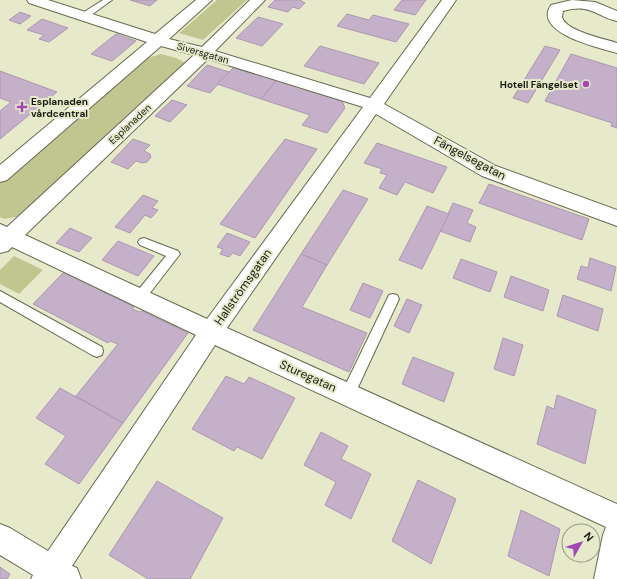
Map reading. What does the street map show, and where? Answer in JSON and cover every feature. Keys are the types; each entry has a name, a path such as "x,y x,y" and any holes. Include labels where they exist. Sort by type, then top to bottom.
{"street":[{"name":"Siversgatan","path":"34,0 158,40 373,105"},
{"path":"0,175 205,0"},
{"name":"Esplanaden","path":"3,238 205,53 258,0"},
{"name":"Hallströmsgatan","path":"54,576 211,332 449,0"},
{"path":"617,17 596,6 572,2 556,3 556,8 553,14 556,23 560,27 577,36 617,48"},
{"name":"Fängelsegatan","path":"373,105 489,171 617,218"},
{"name":"Sturegatan","path":"3,238 139,298 617,518"},
{"path":"609,579 617,535"},
{"path":"0,538 54,576"}],"lane":[{"path":"84,16 108,0"},
{"path":"139,298 174,254 144,242"},
{"path":"0,296 97,351"},
{"path":"348,394 393,299"}],"green space":[{"path":"217,0 247,0 203,40 179,33"},
{"path":"161,54 176,58 186,63 21,216 4,219 0,217 0,182 144,59"},
{"path":"14,256 43,270 19,294 0,284 0,270"}],"building":[{"path":"130,0 157,0 150,6"},
{"path":"275,0 300,0 305,3 299,9 293,7 288,12 268,7"},
{"path":"402,0 426,0 415,15 394,10"},
{"path":"20,12 31,16 20,24 9,20"},
{"path":"347,14 369,20 373,15 409,24 396,42 337,26"},
{"path":"258,17 283,24 262,46 236,38"},
{"path":"42,19 68,28 49,42 39,39 44,35 27,30"},
{"path":"116,34 136,41 112,61 91,54"},
{"path":"320,46 379,63 364,84 304,66"},
{"path":"545,46 560,50 528,103 513,98"},
{"name":"Hotell Fängelset","path":"571,54 617,68 617,128 611,126 612,123 545,101"},
{"path":"207,65 229,72 210,93 187,86"},
{"path":"234,67 277,80 261,99 217,84"},
{"name":"Esplanaden vårdcentral","path":"0,71 57,92 0,139 0,111 11,102 0,98"},
{"path":"277,80 342,101 345,108 327,133 302,125 310,115 261,99"},
{"path":"172,100 187,105 170,122 155,116"},
{"path":"133,139 150,145 144,151 150,154 151,157 147,162 142,163 136,161 128,169 111,162"},
{"path":"285,139 317,149 255,238 220,224"},
{"path":"377,143 447,167 433,193 405,182 397,195 379,188 387,175 380,173 382,169 364,163"},
{"path":"489,184 589,219 582,240 479,203"},
{"path":"343,190 368,199 327,265 301,254"},
{"path":"143,195 158,201 152,208 158,210 151,218 145,215 130,233 115,227"},
{"path":"453,203 473,210 467,223 476,227 470,242 440,231"},
{"path":"427,206 449,214 422,269 399,260"},
{"path":"70,228 92,238 79,252 56,243"},
{"path":"227,233 250,242 240,256 233,253 229,257 220,254 223,249 217,247"},
{"path":"118,241 154,256 138,276 102,260"},
{"path":"301,254 327,265 302,307 367,333 349,372 253,330"},
{"path":"590,258 616,267 611,291 577,279 581,266 588,268"},
{"path":"461,259 497,272 490,292 453,278"},
{"path":"64,272 134,307 132,309 140,312 142,311 188,333 123,423 76,396 118,344 110,341 108,343 33,304"},
{"path":"511,276 549,290 543,311 504,297"},
{"path":"363,283 383,291 370,318 350,310"},
{"path":"563,295 603,309 598,331 557,316"},
{"path":"407,299 422,305 409,333 394,326"},
{"path":"503,338 523,345 514,376 494,369"},
{"path":"413,357 454,373 444,402 402,384"},
{"path":"226,376 244,384 249,377 295,398 262,459 237,447 234,451 192,429"},
{"path":"60,388 123,423 79,484 45,464 66,436 36,418"},
{"path":"557,395 596,410 585,464 537,444 547,406 554,409"},
{"path":"321,432 348,446 341,459 371,474 351,519 325,505 336,482 304,465"},
{"path":"418,480 456,499 431,564 392,541"},
{"path":"157,481 223,518 190,579 148,579 109,555"},
{"path":"521,510 560,529 549,576 508,556"},
{"path":"0,567 10,574 7,579 0,579"}],"place":[{"name":"Hotell Fängelset","path":"586,84"},
{"name":"Esplanaden vårdcentral","path":"22,107"}]}
